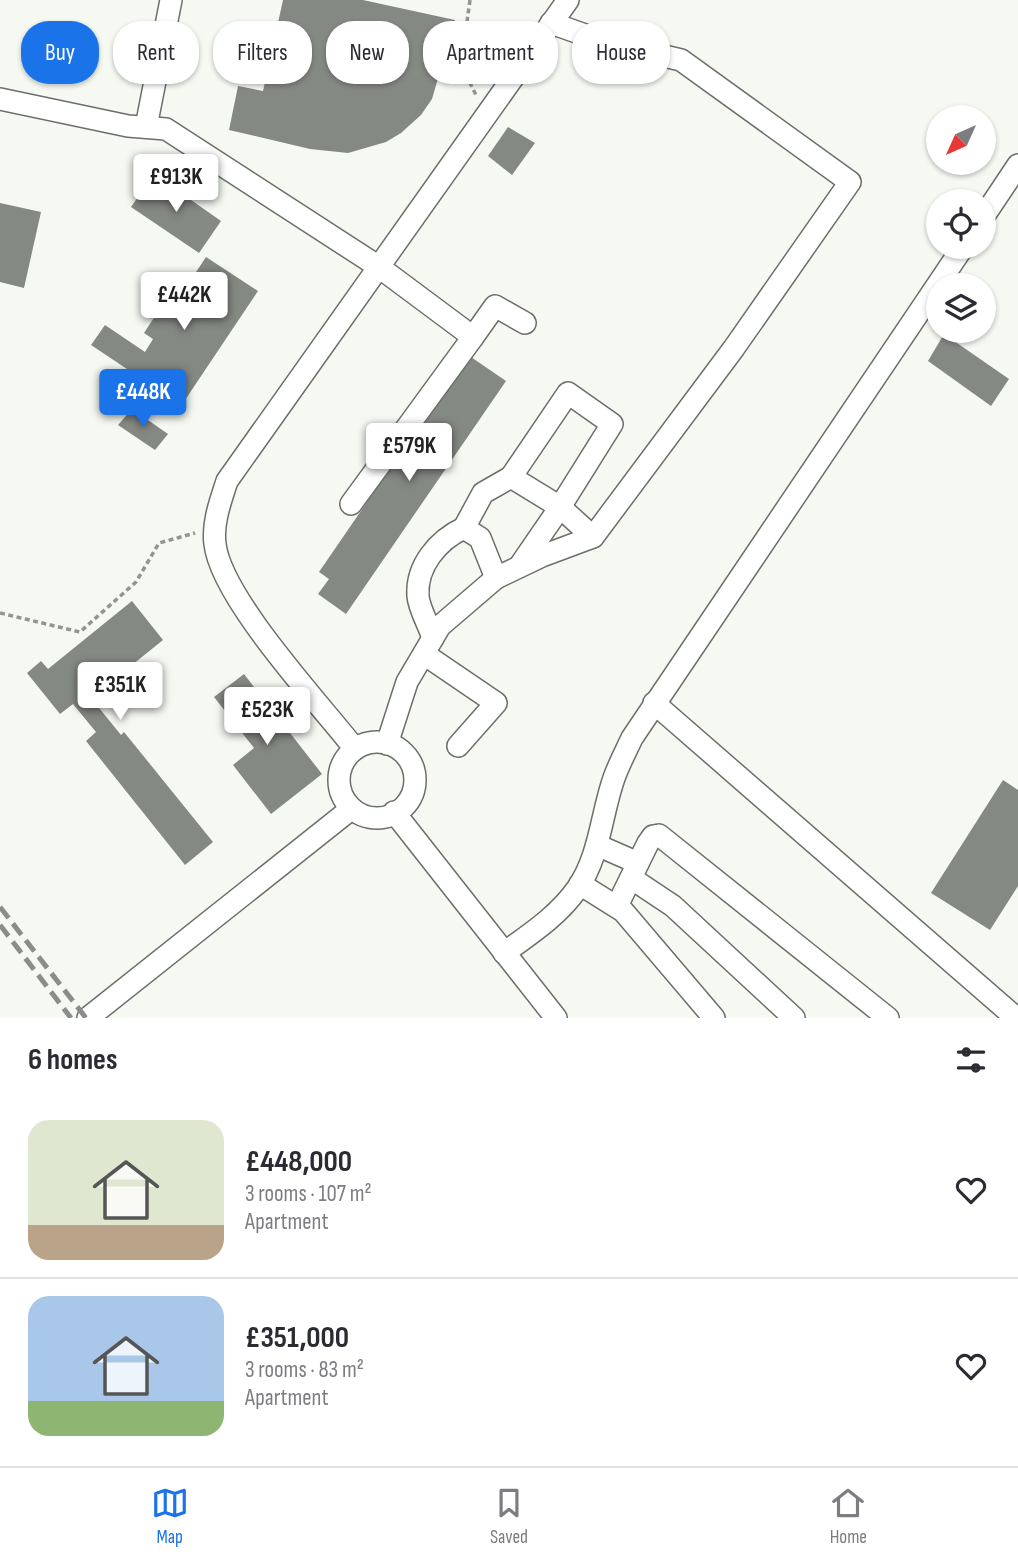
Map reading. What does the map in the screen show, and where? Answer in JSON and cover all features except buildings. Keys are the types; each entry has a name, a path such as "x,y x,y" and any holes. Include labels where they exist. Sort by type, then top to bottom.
{"lane":[{"path":"146,127 171,0"},
{"path":"552,21 568,0"},
{"path":"387,744 407,682 440,626 496,578 593,537 734,348 850,182 681,60 605,42 558,25"},
{"path":"355,749 236,598 220,569 214,541 216,527 228,481 508,84"},
{"path":"0,99 128,126 166,129 379,267 473,337"},
{"path":"996,198 1018,165"},
{"path":"505,953 552,918 578,887 597,845 614,779 632,738 653,703 955,259"},
{"path":"351,504 495,306 526,323"},
{"path":"458,746 496,703 429,646 418,598 421,568 449,535 464,528 483,493 511,477 568,393 612,424 520,566"},
{"path":"511,477 560,507 593,537"},
{"path":"464,528 480,538 496,578"},
{"path":"653,703 1016,1018"},
{"path":"374,740 402,750 416,777 406,806 379,819 351,809 337,782 347,753 355,749 374,740"},
{"path":"88,1018 351,809"},
{"path":"394,812 556,1018"},
{"path":"617,906 653,836 667,839 888,1018"},
{"path":"597,845 635,871 794,1018"},
{"path":"578,887 617,906 714,1018"}],"path":[{"path":"470,0 461,65 486,116"},
{"path":"0,613 80,632 136,582 159,543 216,527"}],"railway":[{"path":"0,907 86,1018"},
{"path":"0,925 71,1018"}]}
